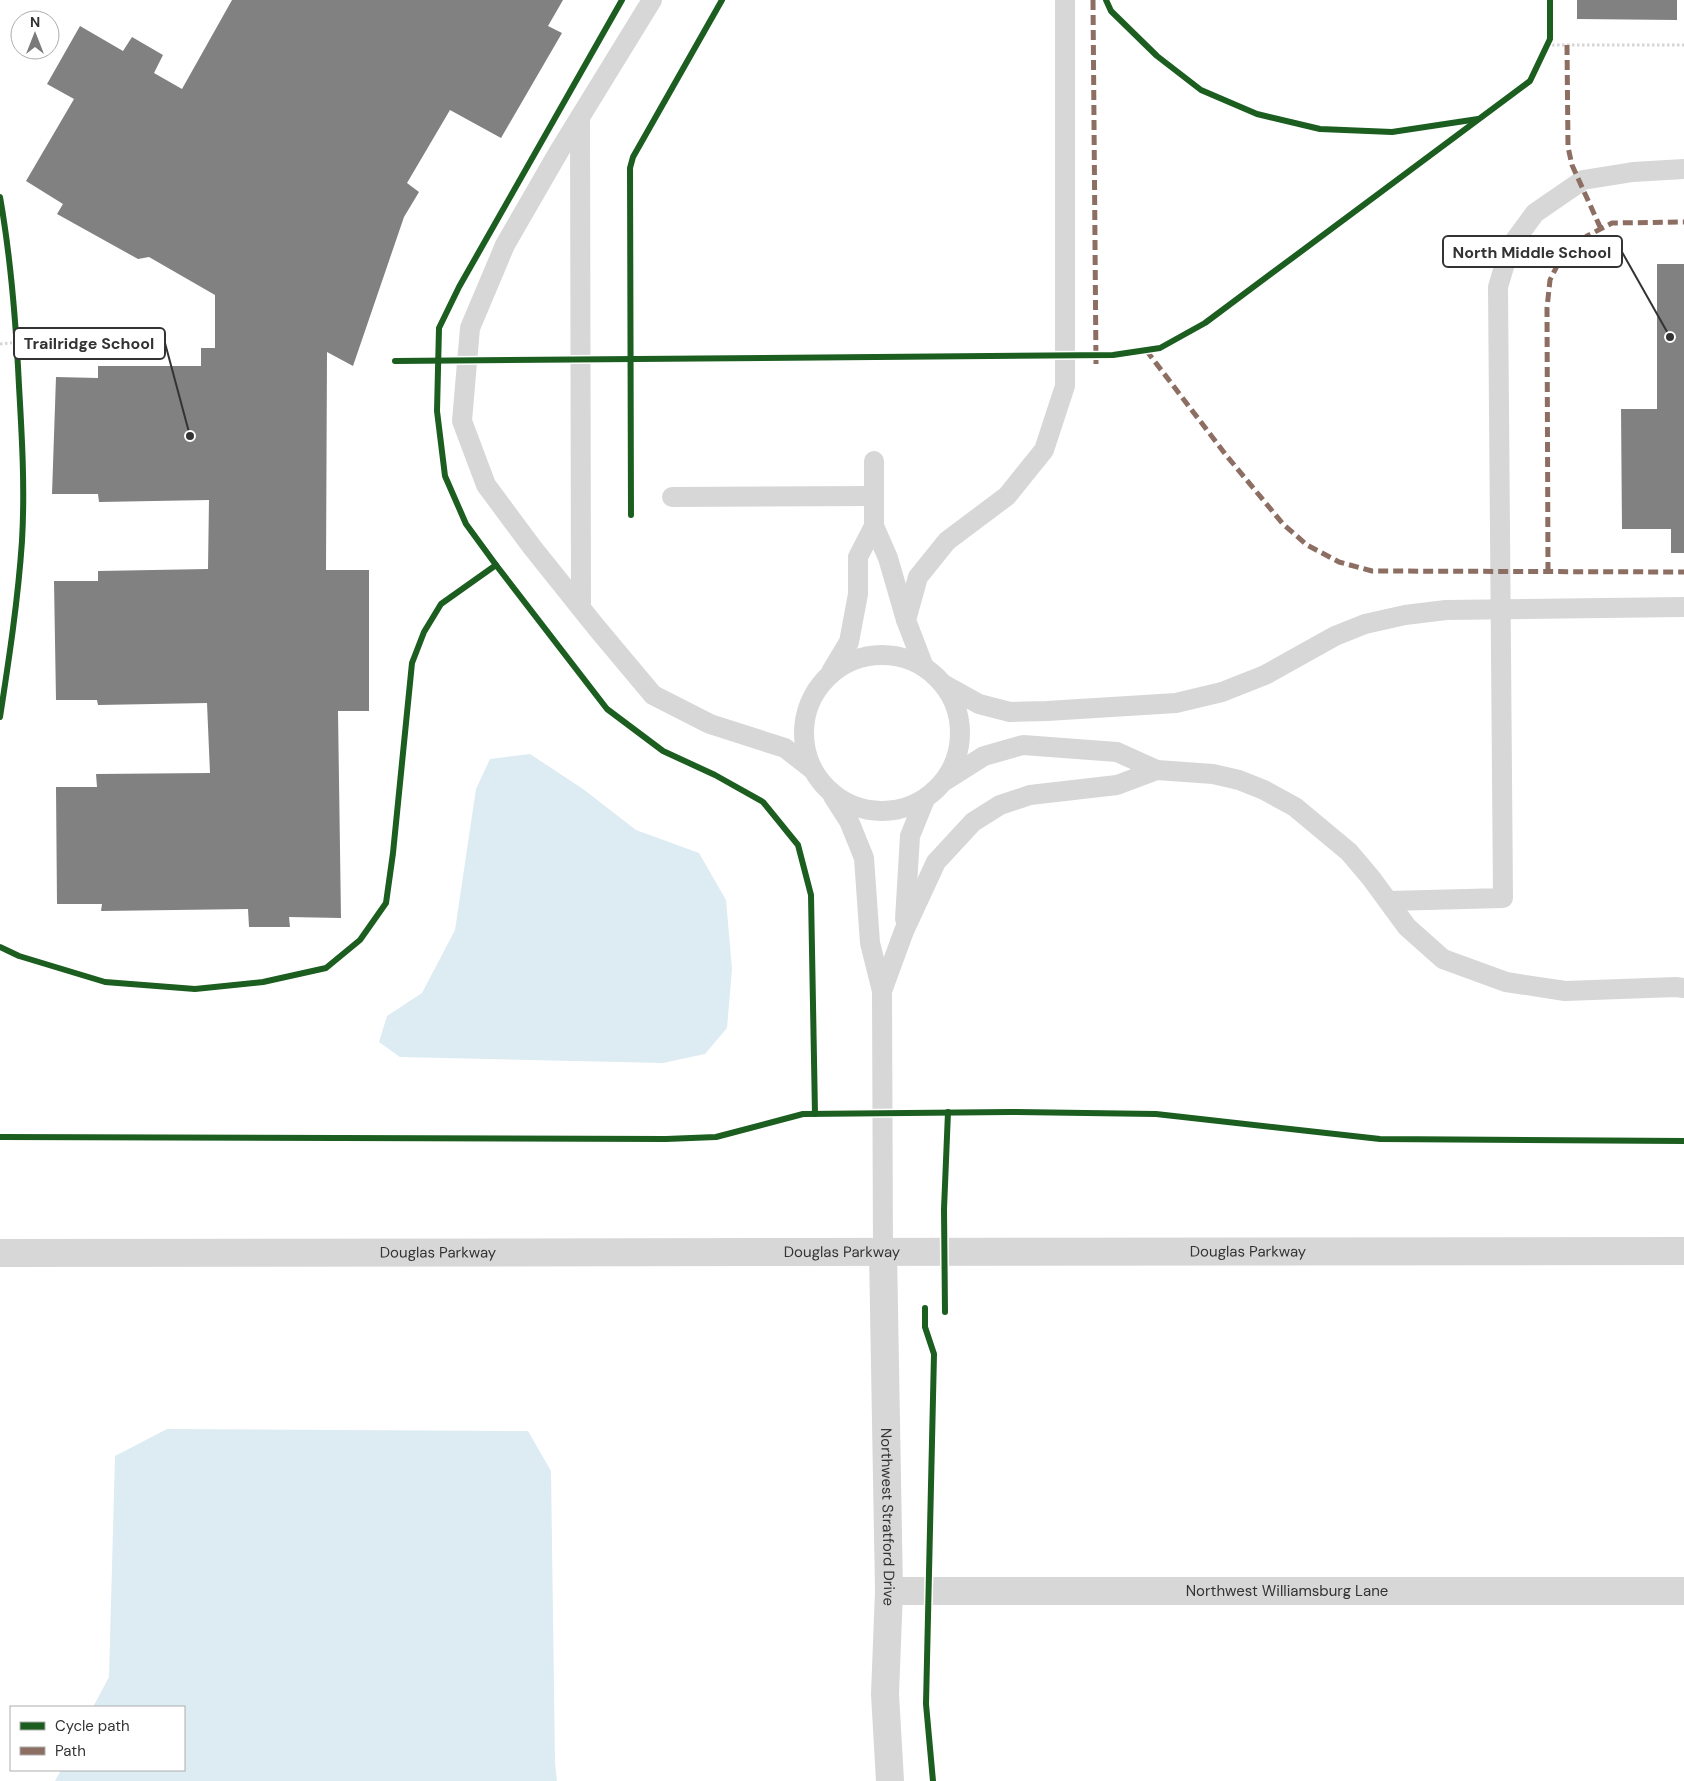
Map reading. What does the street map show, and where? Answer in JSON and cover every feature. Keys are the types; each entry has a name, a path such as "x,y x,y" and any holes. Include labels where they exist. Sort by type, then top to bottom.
{"street":[{"name":"Douglas Parkway","path":"0,1253 1684,1250"},
{"name":"Northwest Stratford Drive","path":"883,1252 889,1591 884,1694 890,1781"},
{"name":"Northwest Williamsburg Lane","path":"889,1591 1684,1591"}],"lane":[{"path":"652,0 505,245 470,328 462,421 486,485 581,608 653,695 710,724 785,748 813,770"},
{"path":"906,620 918,577 947,541 1007,496 1044,450 1065,386 1064,0"},
{"path":"580,118 581,608"},
{"path":"1389,902 1503,898 1498,287 1510,247 1535,213 1583,180 1633,172 1684,169"},
{"path":"874,461 874,526 888,558 906,620 924,667"},
{"path":"672,497 874,496"},
{"path":"874,526 858,557 858,594 849,642 828,676 812,696 804,720 804,746 813,770 849,821 864,858 870,943 882,991 883,1252"},
{"path":"828,676 850,662 875,655 900,657 924,667 943,684 979,704 1010,712 1176,703 1222,692 1265,675 1335,636 1365,624 1405,615 1446,610 1500,611 1684,607"},
{"path":"943,684 956,707 960,732 956,758 944,781"},
{"path":"828,791 850,805 875,811 901,809 925,798 944,781 984,756 1023,745 1117,752 1157,770 1213,774 1239,780 1264,790 1294,807 1349,852 1407,927 1444,959 1506,982 1565,991 1684,988"},
{"path":"882,991 904,931 936,862 973,822 1000,805 1030,794 1117,785 1157,770"},
{"path":"904,931 910,836 925,798"}],"path":[{"path":"1547,44 1684,45"},
{"path":"0,344 104,334"}],"shaded area":[{"path":"530,754 583,789 636,830 699,853 726,900 732,969 727,1028 705,1054 663,1063 400,1057 379,1042 387,1016 422,993 455,930 476,789 490,759"},
{"path":"167,1429 528,1431 551,1471 555,1763 557,1781 55,1781 60,1771 185,1771 185,1706 94,1706 109,1677 115,1456"}],"building":[{"path":"232,0 563,0 548,26 562,33 501,138 450,110 407,183 419,192 404,217 353,366 327,352 326,570 369,570 369,711 338,711 341,918 289,917 290,927 249,927 248,909 101,911 102,904 57,904 56,787 97,787 96,774 210,773 207,703 98,705 97,700 56,700 54,581 98,581 98,571 208,569 209,500 99,502 98,494 52,494 56,377 98,378 98,366 201,366 201,348 215,348 215,295 149,257 138,259 57,214 63,204 26,181 74,99 47,84 80,26 123,51 132,37 163,55 154,73 182,89"},
{"path":"1577,0 1677,0 1677,20 1577,19"},
{"path":"1657,264 1684,264 1684,553 1671,553 1671,529 1622,529 1621,409 1657,409"}],"marked path":[{"path":"1093,0 1096,364"},
{"path":"1567,45 1568,147 1572,165 1601,229"},
{"path":"1548,572 1547,308 1550,280 1562,256 1587,236 1612,223 1684,222"},
{"path":"1146,350 1226,455 1283,524 1307,545 1339,562 1372,571 1684,572"}],"cycle path":[{"path":"622,0 459,287 439,328 437,411 445,476 466,524 607,709 663,751 715,775 763,802 798,845 811,895 815,1114"},
{"path":"631,515 630,168 633,157 722,0"},
{"path":"1106,0 1111,11 1157,56 1201,90 1257,114 1320,129 1392,132 1478,119"},
{"path":"395,361 1113,355 1160,348 1205,323 1530,81 1550,39 1550,0"},
{"path":"0,197 15,315 23,502 18,585 0,717"},
{"path":"0,947 19,956 105,982 195,989 263,982 326,968 360,940 386,903 393,853 412,663 424,632 441,604 496,565"},
{"path":"945,1312 944,1209 948,1112"},
{"path":"0,1137 666,1139 716,1137 803,1114 1010,1112 1156,1114 1380,1139 1684,1141"},
{"path":"925,1308 925,1327 934,1354 926,1704 933,1781"}],"place":[{"name":"North Middle School","path":"1670,337"},
{"name":"Trailridge School","path":"190,436"}]}
